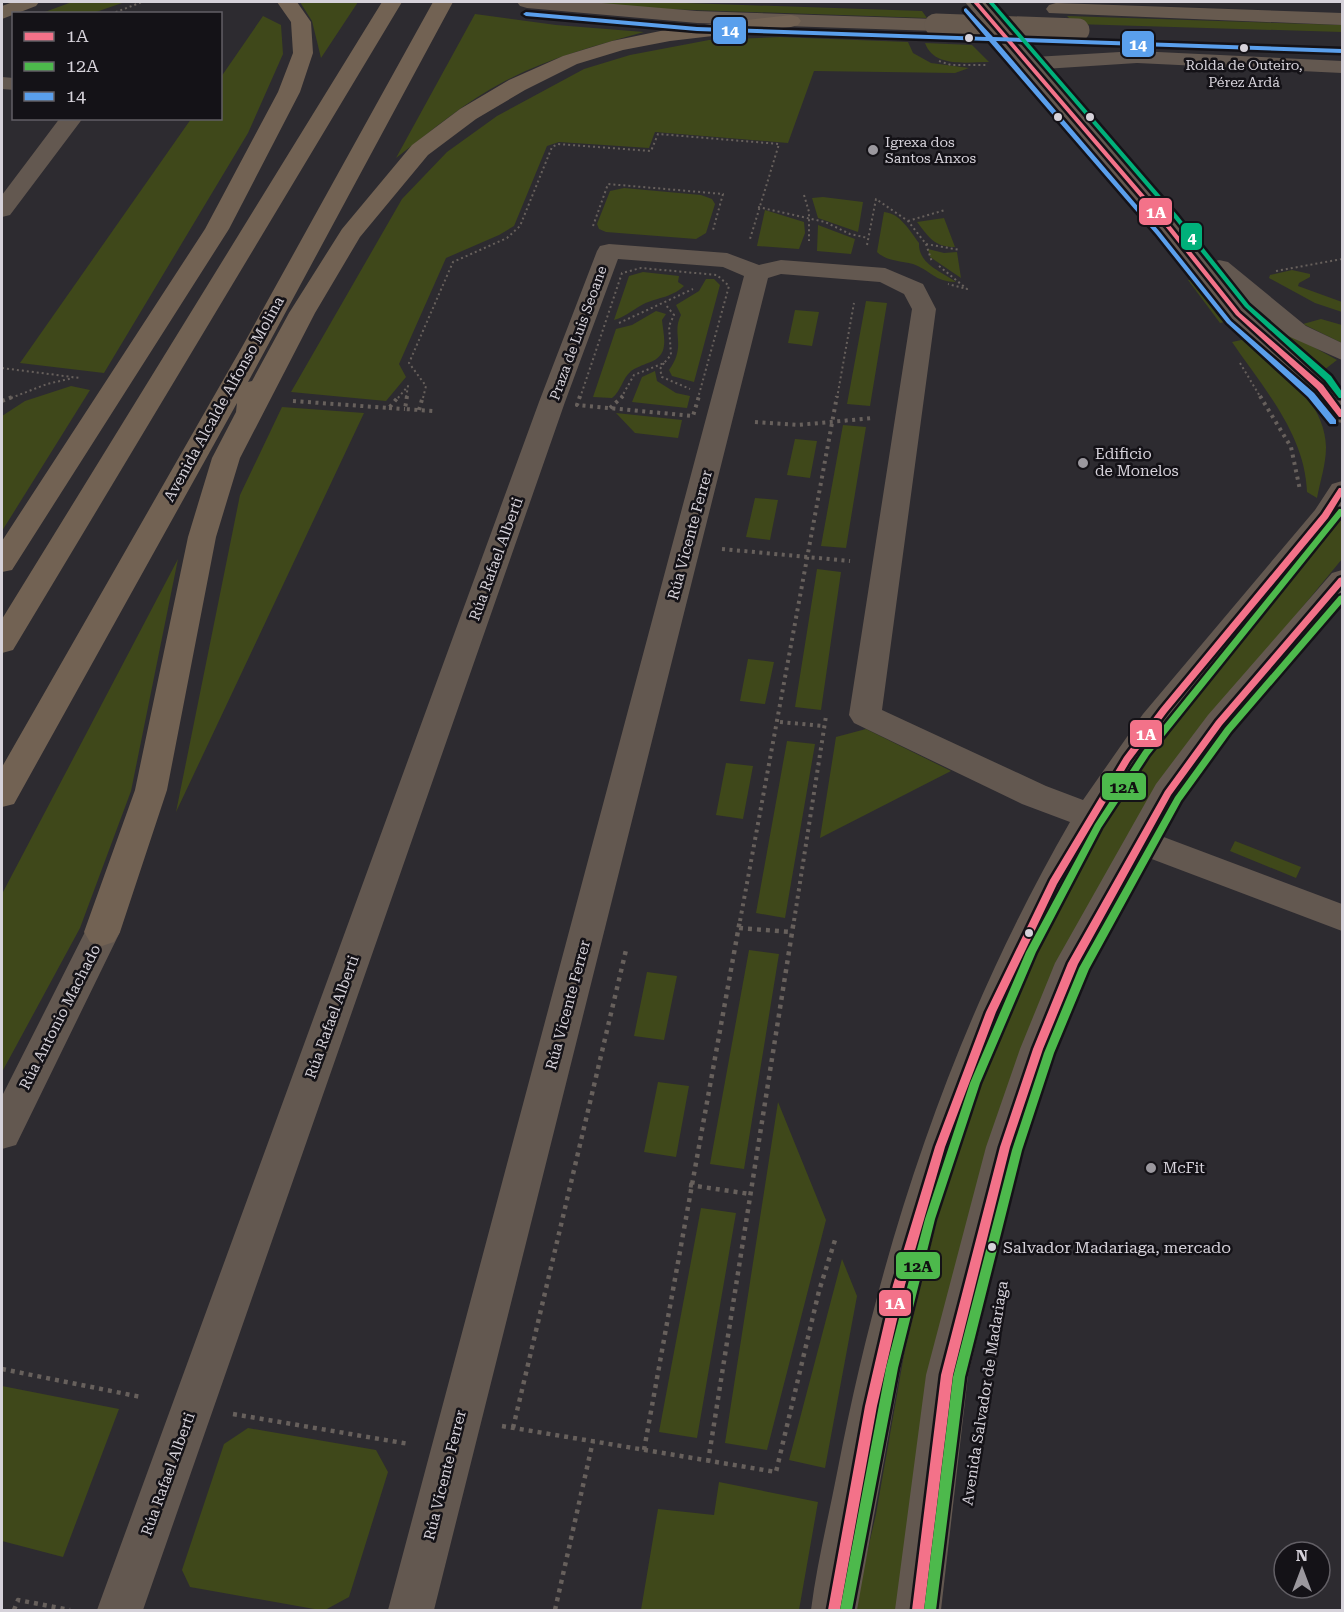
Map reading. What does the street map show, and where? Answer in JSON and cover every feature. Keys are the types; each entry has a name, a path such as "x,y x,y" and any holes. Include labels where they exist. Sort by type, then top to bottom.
{"highway":[{"path":"2,563 218,229 289,92 303,53 301,22 287,2"},
{"path":"2,643 392,2"},
{"name":"Avenida Alcalde Alfonso Molina","path":"2,795 255,347 443,2"},
{"path":"417,47 456,2"},
{"path":"102,932 151,790 202,537 225,458 302,313 350,234 420,150 468,114 507,91 570,60 619,45 670,35 792,21"},
{"path":"172,299 185,342"},
{"path":"249,412 255,347 302,313"},
{"path":"99,414 185,342"}],"main road":[{"path":"2,13 29,2"},
{"path":"532,2 607,11 792,21 1342,39"},
{"path":"817,2 840,2"},
{"path":"943,5 1342,19"}],"street":[{"path":"975,2 1167,225 1238,314 1320,387 1342,415"},
{"path":"1027,64 1137,57 1342,67"},
{"path":"2,210 70,120"},
{"path":"1167,225 1297,331 1342,352"},
{"name":"Praza de Luis Seoane","path":"545,423 609,251 727,260 757,273"},
{"path":"757,273 781,267 885,275 914,289 924,309 865,715 1034,795 1090,816"},
{"name":"Rúa Vicente Ferrer","path":"411,1611 757,273"},
{"name":"Rúa Rafael Alberti","path":"120,1611 545,423"},
{"path":"834,1611 898,1287 943,1132 987,1017 1035,917 1090,816 1147,730 1325,516 1342,490"},
{"path":"918,1611 947,1375 1005,1147 1038,1049 1074,963 1139,841 1168,793 1219,723 1342,580"},
{"path":"1139,841 1342,918"},
{"name":"Rúa Antonio Machado","path":"2,1133 102,932"}],"path":[{"path":"116,12 142,2"},
{"path":"804,195 810,220 807,250"},
{"path":"866,249 876,199 908,221 926,244 960,250"},
{"path":"758,207 782,210 810,220 825,222 850,234 868,238"},
{"path":"908,221 945,210"},
{"path":"1268,272 1342,259"},
{"path":"641,268 701,273 717,275 729,286 693,416 577,405 622,273 641,268"},
{"path":"603,326 628,321 650,308 665,304 693,289 701,273"},
{"path":"644,1450 689,1185 780,722 855,298"},
{"path":"665,304 674,315 669,326 671,355 660,369 663,377 699,393"},
{"path":"1238,360 1291,447 1300,495"},
{"path":"609,408 624,396 634,375 664,363"},
{"path":"2,374 3,368 88,379"},
{"path":"2,401 47,384 76,377"},
{"path":"390,408 408,386 405,409"},
{"path":"285,401 433,411"},
{"path":"751,422 798,425 834,420 877,418"},
{"path":"722,549 850,561 849,572"},
{"path":"708,1462 826,715"},
{"path":"780,722 824,726 832,724"},
{"path":"739,928 791,932"},
{"path":"689,1185 750,1194"},
{"path":"495,1425 776,1472 819,1291 835,1240"},
{"path":"2,1370 141,1397"},
{"path":"227,1413 409,1444"},
{"path":"555,1611 593,1441"},
{"path":"14,1611 18,1600 70,1611"}],"green space":[{"path":"72,2 125,2 96,12 45,12"},
{"path":"300,2 358,2 321,58 312,21"},
{"path":"579,2 657,2 922,11 927,18 664,9"},
{"path":"475,14 556,25 644,32 556,59 505,81 463,107 396,158"},
{"path":"263,16 281,25 283,54 248,133 104,373 20,363 190,120 222,120 222,76"},
{"path":"1067,16 1342,25 1342,32 1075,24"},
{"path":"780,37 908,42 913,53 931,63 969,68 955,73 814,71 788,143 655,132 649,148 559,142 547,146 514,226 446,258 399,364 406,377 386,401 291,392 402,199 447,152 497,116 584,69 630,55 709,40"},
{"path":"925,43 972,45 989,62 961,63 943,60 929,51"},
{"path":"624,188 701,195 712,199 715,204 706,233 696,239 606,232 599,229 597,224 610,191"},
{"path":"823,197 863,202 858,232 818,218 812,198"},
{"path":"765,210 804,222 805,233 799,249 757,246"},
{"path":"884,212 890,213 904,223 919,243 926,262 956,282 943,280 919,266 889,259 877,252"},
{"path":"944,218 955,247 937,243 917,222"},
{"path":"818,225 855,239 851,254 817,251"},
{"path":"928,249 944,253 957,252 961,278 930,257"},
{"path":"1292,270 1310,274 1310,277 1298,286 1342,302 1342,312 1315,303 1269,278 1270,275"},
{"path":"643,272 679,276 678,282 684,286 614,320 629,276"},
{"path":"706,279 714,279 720,285 694,382 672,376 669,370 678,347 677,328 681,315 676,305 699,291"},
{"path":"1188,280 1193,280 1229,321 1220,323"},
{"path":"866,301 887,303 870,406 847,404"},
{"path":"795,310 819,312 812,346 788,343"},
{"path":"656,311 666,314 662,320 664,346 660,356 631,371 612,398 593,397 616,329 632,325"},
{"path":"1321,319 1342,325 1342,343 1303,324"},
{"path":"1283,330 1337,360 1324,370 1273,333"},
{"path":"1246,339 1298,386 1318,414 1324,430 1326,447 1317,498 1307,492 1305,471 1291,431 1232,342"},
{"path":"655,371 657,381 676,393 690,396 687,408 632,402 642,377"},
{"path":"71,386 90,390 2,531 2,416 25,401"},
{"path":"282,407 364,413 176,812 240,495"},
{"path":"616,413 682,420 678,438 635,433"},
{"path":"843,425 866,427 846,548 821,546"},
{"path":"795,439 817,441 810,478 787,475"},
{"path":"755,498 778,500 770,540 746,537"},
{"path":"1342,518 1342,559 1211,718 1125,839 944,1327 898,1610 854,1610 876,1514 911,1315 957,1138 1040,943 1101,824 1181,714"},
{"path":"178,559 131,791 80,928 2,1072 2,894"},
{"path":"817,569 841,572 821,710 795,707"},
{"path":"748,659 774,662 765,704 740,701"},
{"path":"866,729 951,771 820,838 836,737"},
{"path":"787,741 815,744 785,918 756,913"},
{"path":"726,763 753,766 743,819 716,815"},
{"path":"1235,841 1301,867 1296,878 1230,851"},
{"path":"749,950 779,954 744,1169 710,1164"},
{"path":"647,972 677,976 664,1040 634,1036"},
{"path":"658,1082 689,1086 676,1157 644,1152"},
{"path":"778,1102 826,1220 767,1450 725,1443"},
{"path":"701,1208 736,1213 697,1438 659,1432"},
{"path":"842,1259 857,1296 825,1468 789,1460"},
{"path":"2,1386 119,1409 63,1557 2,1541"},
{"path":"248,1428 376,1450 388,1472 349,1597 325,1610 190,1587 182,1570 224,1444"},
{"path":"719,1482 818,1502 799,1610 641,1610 658,1509 714,1515"}],"transit line":[{"name":"1A","path":"975,2 1167,225 1238,314 1320,387 1342,415"},
{"name":"4","path":"990,2 1176,217 1247,306 1328,378 1342,396"},
{"name":"14","path":"966,10 1158,233 1229,322 1311,395 1333,422"},
{"name":"14","path":"526,14 697,29 1342,51"},
{"name":"1A","path":"834,1610 871,1406 899,1285 940,1147 991,1012 1053,883 1127,759 1164,710 1325,516 1342,490"},
{"name":"12A","path":"846,1610 892,1368 930,1219 975,1083 1031,952 1098,826 1146,753 1342,511"},
{"name":"1A","path":"918,1610 947,1375 1005,1147 1038,1049 1073,963 1168,793 1219,723 1342,580"},
{"name":"12A","path":"930,1610 959,1377 1017,1150 1049,1053 1084,968 1178,799 1228,730 1342,598"}],"place":[{"name":"Rolda de Outeiro, Pérez Ardá","path":"1244,48"},
{"name":"Igrexa dos Santos Anxos","path":"873,150"},
{"name":"Edificio de Monelos","path":"1083,463"},
{"name":"McFit","path":"1151,1168"},
{"name":"Salvador Madariaga, mercado","path":"992,1247"}]}
